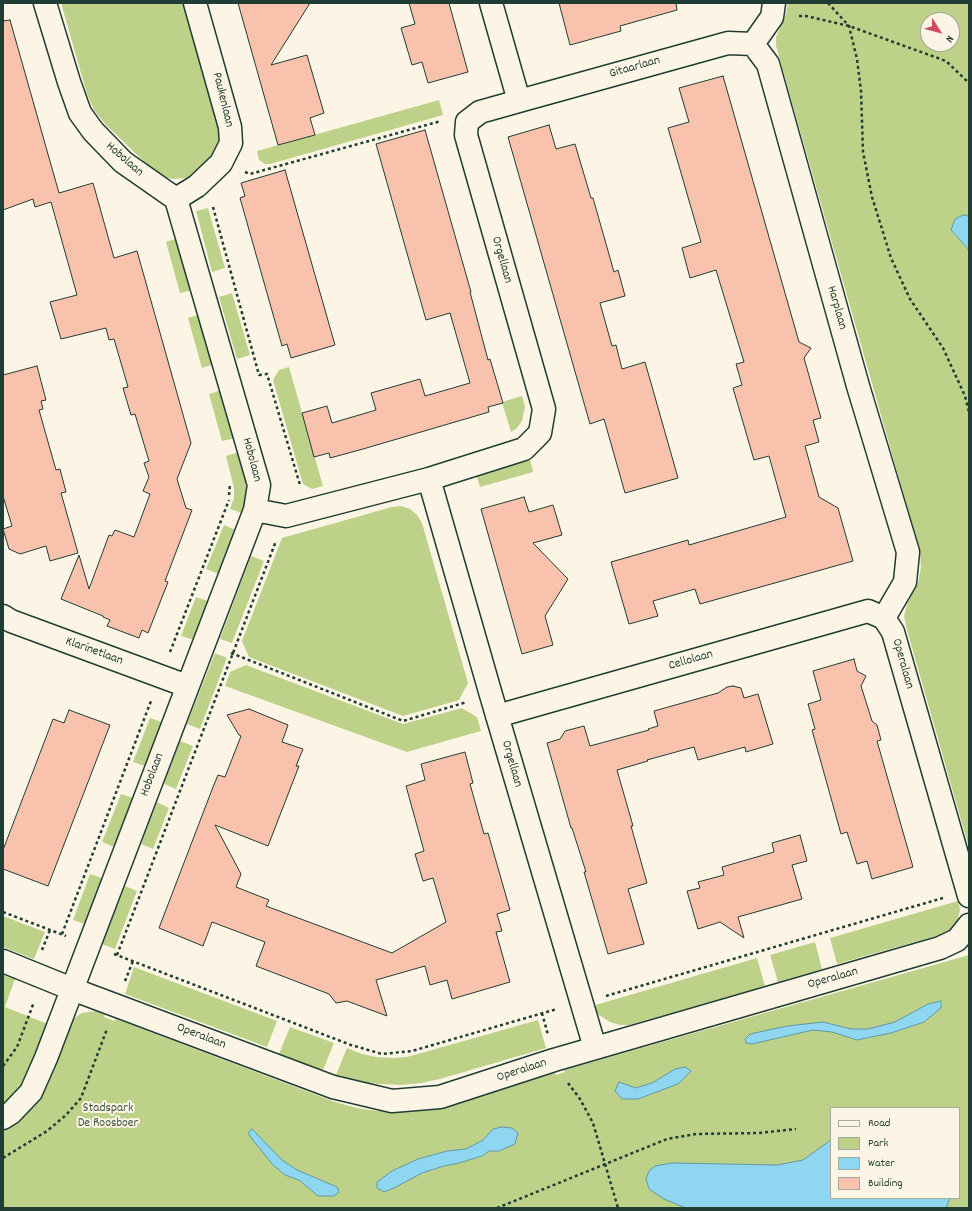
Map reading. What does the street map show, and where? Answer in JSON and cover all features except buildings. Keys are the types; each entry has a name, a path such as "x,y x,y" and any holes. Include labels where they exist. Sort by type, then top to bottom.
{"street":[{"name":"Hobolaan","path":"45,3 80,113 92,131 123,162 176,200 259,485 255,510 72,989"},
{"name":"Paukenlaan","path":"176,200 197,186 221,163 231,142 230,127 196,3"},
{"path":"467,122 480,112 519,101 491,3"},
{"path":"753,44 773,10"},
{"name":"Gitaarlaan","path":"519,101 728,43 753,44"},
{"name":"Harplaan","path":"753,44 768,64 858,386 908,552 905,582 884,618"},
{"name":"Orgellaan","path":"255,510 296,513 429,479 524,449 540,432 544,409 466,135 467,122"},
{"name":"Orgellaan","path":"429,479 490,695 595,1048"},
{"name":"Cellolaan","path":"497,716 868,611 884,618"},
{"name":"Klarinetlaan","path":"3,616 11,622 187,686"},
{"name":"Operalaan","path":"884,618 893,632 968,894"},
{"name":"Operalaan","path":"3,961 72,989 333,1087 392,1101 440,1097 554,1060 940,948 957,940 969,925"},
{"path":"3,1118 22,1103 31,1092 46,1058 72,989"}],"path":[{"path":"828,3 849,26 857,59 863,152 872,197 891,258 910,299 943,348 965,396 969,412"},
{"path":"773,10 849,26 946,61 969,83"},
{"path":"221,163 250,174 446,119 467,122"},
{"path":"117,955 232,654 296,513 267,374 259,375 212,204 197,186"},
{"path":"62,934 229,499 230,484 228,477"},
{"path":"204,643 403,721 490,695"},
{"path":"3,912 350,1045 382,1054 412,1051 968,894"},
{"path":"554,1060 560,1074 580,1099 593,1123 618,1208"},
{"path":"3,1158 47,1131 66,1115 81,1098"},
{"path":"497,1208 668,1139 696,1134 759,1133 796,1129"}],"green space":[{"path":"61,3 186,3 221,126 220,145 214,155 196,173 185,178 173,179 162,176 153,170 106,125 94,110 87,94"},
{"path":"788,3 969,3 969,216 963,215 951,230 969,250 969,848 904,616 907,604 918,583 921,567 920,552 776,46 776,37 786,14"},
{"path":"439,100 443,115 270,164 265,164 259,160 257,151"},
{"path":"208,208 225,268 212,272 196,211"},
{"path":"178,238 193,290 180,293 166,242"},
{"path":"232,293 250,355 237,359 219,297"},
{"path":"200,314 214,364 202,368 188,318"},
{"path":"289,367 323,486 312,489 303,484 273,380 279,370"},
{"path":"221,390 235,438 222,441 209,394"},
{"path":"522,396 525,407 522,421 517,428 511,432 502,402"},
{"path":"239,452 247,483 245,506 242,513 230,509 234,498 234,488 226,456"},
{"path":"530,459 533,472 480,487 476,474"},
{"path":"401,506 410,509 417,515 422,523 468,683 459,700 403,716 249,657 242,641 282,538 392,507"},
{"path":"224,525 236,530 219,574 206,569"},
{"path":"251,556 264,561 232,643 220,639"},
{"path":"196,597 208,601 194,640 181,636"},
{"path":"215,653 227,658 200,729 187,724"},
{"path":"246,665 403,724 462,708 477,717 481,731 407,752 225,686 230,672"},
{"path":"150,718 162,722 145,766 133,762"},
{"path":"180,741 193,746 176,789 164,784"},
{"path":"121,794 133,798 114,847 102,842"},
{"path":"157,802 169,808 153,849 141,844"},
{"path":"90,874 102,878 85,924 73,920"},
{"path":"125,886 137,891 115,949 102,944"},
{"path":"958,901 960,909 958,920 951,929 939,935 837,964 830,938"},
{"path":"3,916 45,932 34,959 3,947"},
{"path":"815,942 822,969 778,982 770,955"},
{"name":"Stadspark De Roosboer","path":"969,955 969,1208 3,1208 3,975 15,979 5,1007 68,1032 72,1021 77,1016 82,1013 96,1011 105,1015 104,1017 114,1021 116,1019 335,1102 357,1108 378,1111 425,1109 554,1073 556,1075 565,1072 564,1070"},
{"path":"757,958 765,986 629,1025 620,1025 610,1022 599,1015 592,1006"},
{"path":"134,967 277,1021 267,1047 125,994"},
{"path":"538,1020 546,1048 440,1079 402,1085 355,1081 336,1075 347,1048 362,1054 376,1057 407,1057"},
{"path":"290,1027 334,1043 323,1070 279,1054"}],"water":[{"path":"963,215 969,216 969,250 951,230 955,219"},
{"path":"941,1001 941,1008 924,1022 891,1033 857,1040 832,1032 813,1030 752,1044 746,1043 745,1039 750,1034 787,1026 823,1022 851,1029 868,1029 895,1022 928,1004"},
{"path":"685,1067 691,1071 678,1084 638,1099 622,1099 615,1091 619,1082 636,1088 652,1083 675,1069"},
{"path":"502,1127 512,1128 518,1133 515,1144 499,1151 489,1151 482,1156 422,1173 384,1192 377,1188 377,1182 392,1171 418,1159 447,1151 466,1149 483,1140 493,1129"},
{"path":"252,1129 282,1160 297,1170 337,1187 339,1192 334,1196 318,1196 299,1180 285,1175 272,1164 249,1135 249,1131"},
{"path":"830,1141 830,1199 950,1199 946,1208 686,1208 664,1199 649,1189 646,1179 649,1171 655,1166 672,1163 777,1165 803,1160"}]}
